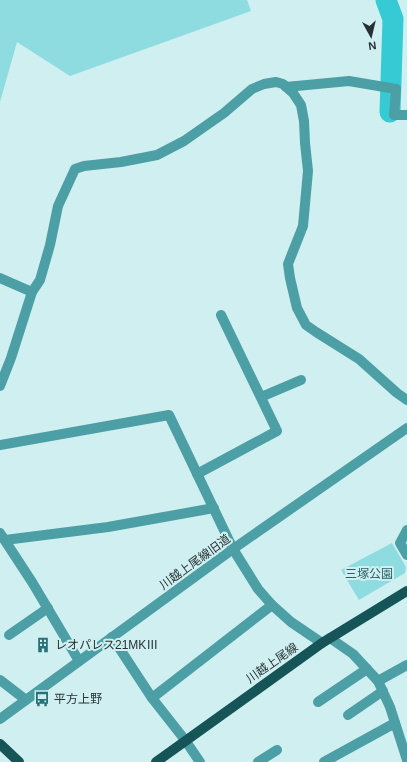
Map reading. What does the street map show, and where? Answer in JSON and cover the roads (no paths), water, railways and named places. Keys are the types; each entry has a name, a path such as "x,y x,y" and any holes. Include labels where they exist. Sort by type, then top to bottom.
{"main road":[{"name":"川越上尾線","path":"156,762 326,641 407,591"},
{"path":"0,744 19,762"}],"street":[{"path":"286,87 349,81 396,89 394,115 407,115"},
{"path":"0,386 32,292 40,280 58,206 75,169 84,166 121,162 157,155 184,141 224,112 252,89 264,84 276,82 283,84 293,93 301,105 304,121 308,171 303,226 288,264 297,308 306,325 359,359 407,400"},
{"path":"0,278 32,292"},
{"path":"197,474 277,431 221,316"},
{"path":"261,397 301,380"},
{"path":"0,445 169,415 233,549 258,589 272,605 291,622 353,654 378,681 390,707 407,760 402,762"},
{"name":"川越上尾線旧道","path":"0,719 233,549 407,428"},
{"path":"79,661 32,582 2,536 108,527 214,508"},
{"path":"407,530 400,544 407,555"},
{"path":"152,698 272,605"},
{"path":"10,635 48,608"},
{"path":"112,637 152,698 200,762"},
{"path":"378,681 407,665"},
{"path":"318,702 367,669"},
{"path":"0,680 26,700"},
{"path":"348,715 383,691"},
{"path":"324,762 395,723"},
{"path":"258,762 276,750"}],"waterway":[{"path":"386,0 393,19 390,112"}],"place":[{"name":"レオパレス21MKⅢ","path":"43,645"},
{"name":"平方上野","path":"42,699"}],"park label":[{"name":"三塚公園","path":"369,574"}]}
